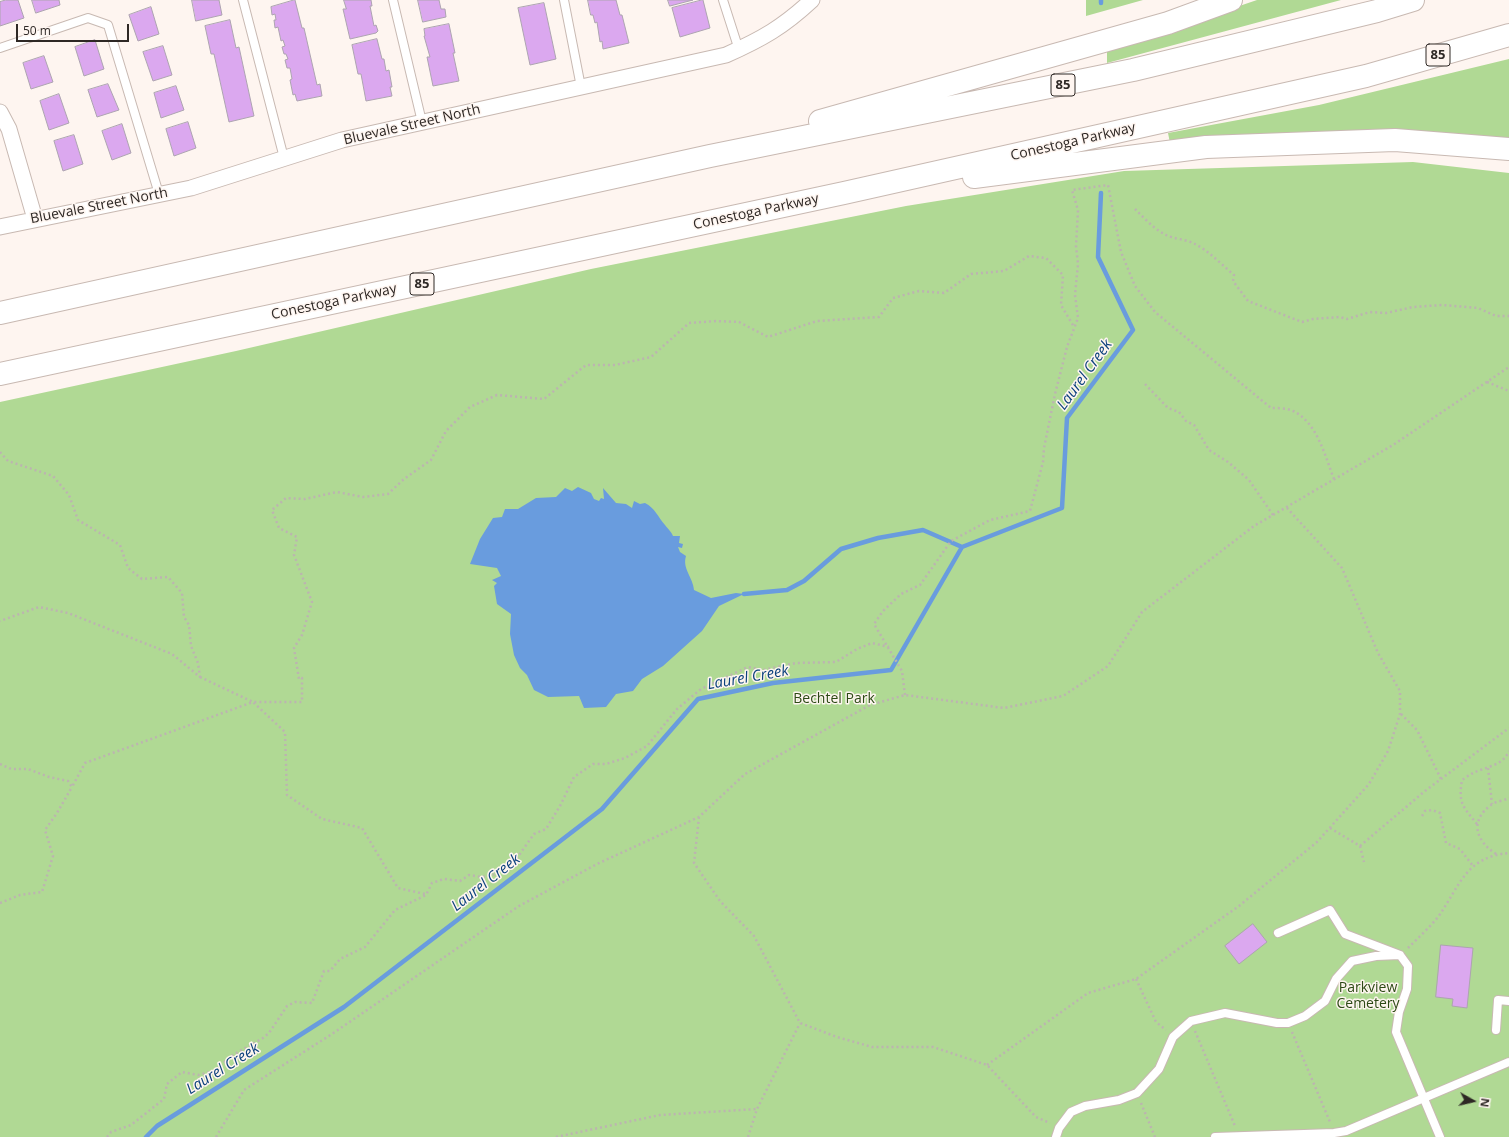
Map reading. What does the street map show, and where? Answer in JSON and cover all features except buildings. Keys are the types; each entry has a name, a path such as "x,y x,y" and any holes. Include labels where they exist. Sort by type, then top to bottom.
{"highway":[{"path":"710,156 846,113 1168,23 1231,0"},
{"name":"85","path":"0,313 710,156 1133,70 1376,11 1413,0"},
{"name":"Conestoga Parkway","path":"0,374 844,193 1366,76 1509,35"},
{"path":"844,193 1206,147 1395,140 1509,149"}],"street":[{"name":"Bluevale Street North","path":"0,227 192,188 342,140 726,55 759,40 790,20 812,0"},
{"path":"0,112 9,130 35,219"}],"lane":[{"path":"243,0 284,158"},
{"path":"393,0 422,122"},
{"path":"564,0 581,87"},
{"path":"723,0 738,50"},
{"path":"0,48 88,18 108,25 159,194"},
{"path":"1278,933 1330,910 1345,934 1400,955 1408,966 1407,989 1398,1012 1396,1032 1440,1137"},
{"path":"1056,1137 1059,1128 1071,1112 1085,1106 1119,1100 1137,1094 1159,1069 1173,1037 1191,1021 1225,1013 1288,1023 1305,1016 1325,1001 1336,979 1352,961 1376,956 1400,955"},
{"path":"1496,1030 1498,1000 1509,1001"},
{"path":"1215,1137 1334,1133 1346,1131 1509,1062"}],"path":[{"path":"905,695 902,670 874,624 883,611 901,594 920,585 951,541 990,520 1030,511 1043,462 1044,448 1055,394 1067,346 1078,318 1075,295 1078,264 1076,246 1078,210 1072,190 1108,185 1121,252 1135,286 1147,302 1155,312 1271,408 1292,410 1306,419 1316,436 1334,479"},
{"path":"1135,209 1148,222 1167,236 1196,244 1234,276 1233,281 1248,301 1302,322 1313,319 1340,317 1353,319 1370,312 1386,312 1413,307 1442,305 1478,308 1496,316 1509,316"},
{"path":"0,903 20,895 42,892 53,856 44,830 57,813 85,762 253,702 302,702 302,678 299,679 294,648 302,635 312,602 294,555 297,537 279,528 272,510 286,498 305,499 337,492 363,497 388,494 404,479 431,460 446,431 470,407 497,395 544,399 586,365 615,364 651,357 689,323 716,321 739,322 768,337 816,321 879,317 892,298 919,291 944,293 971,274 1004,271 1029,256 1046,258 1062,275 1061,305 1074,327"},
{"path":"216,1137 244,1090 338,1029 520,906 598,864 699,817 745,774 870,705 905,695 1004,708 1063,696 1108,666 1142,612 1254,526 1393,445 1509,367"},
{"path":"1487,382 1509,391"},
{"path":"1145,384 1168,408 1179,412 1186,421 1194,424 1209,450 1228,462 1249,480 1273,515"},
{"path":"0,452 8,461 53,476 69,495 78,520 120,545 128,568 142,579 168,577 182,593 184,617 189,625 191,646 198,663 200,676"},
{"path":"986,1065 1088,993 1136,979 1239,906 1317,842 1369,784 1388,751 1400,714 1400,691 1378,653 1342,568 1287,508"},
{"path":"0,621 39,607 68,613 172,654 200,676 253,702 285,732 287,795 322,819 362,828 398,888 426,895"},
{"path":"107,1137 111,1132 131,1125 164,1099 167,1084 182,1072 198,1074 214,1071 233,1055 266,1036 287,1006 295,1002 312,1003 324,971 330,971 340,959 365,947 395,910 426,895 432,884 444,879 460,882 469,875 482,877 501,873 512,865 534,834 546,829 560,806 574,777 593,764 606,764 625,758 647,746 677,709 700,690 748,666 763,670 796,662 836,662 857,648 872,643 889,647"},
{"path":"1400,714 1417,730 1441,779"},
{"path":"1360,846 1441,779 1509,728"},
{"path":"1496,854 1485,847 1479,836 1477,824 1465,810 1459,796 1462,780 1472,773 1488,768 1508,756 1509,751"},
{"path":"0,764 11,769 28,769 49,777 68,781 72,787"},
{"path":"1488,768 1492,804"},
{"path":"1477,824 1481,815 1492,804 1509,798"},
{"path":"1422,816 1425,811 1432,810 1440,813 1446,842 1460,849 1473,866"},
{"path":"699,817 694,863 720,901 754,936 800,1023 836,1037 872,1047 933,1047 986,1065 1036,1117 1059,1128"},
{"path":"1330,828 1360,846 1364,862"},
{"path":"1400,955 1437,918 1473,866 1496,854 1509,853"},
{"path":"1136,979 1156,1022 1173,1037"},
{"path":"1191,1021 1240,1136"},
{"path":"748,1137 757,1109 800,1023"},
{"path":"1288,1023 1334,1133"},
{"path":"1137,1094 1156,1137"},
{"path":"556,1137 660,1115 757,1109"}],"green space":[{"path":"1086,0 1143,0 1086,16"},
{"path":"1257,0 1341,0 1107,63 1107,51"},
{"path":"1509,59 1509,141 1170,143 1168,133 1319,105"},
{"name":"Bechtel Park","path":"1413,162 1509,173 1509,1137 0,1137 0,402 236,351 591,269 906,206 1124,171"}],"water":[{"path":"578,487 591,493 594,499 599,501 601,498 604,499 603,488 616,503 626,504 632,508 634,501 640,504 645,503 651,507 673,536 680,536 679,543 683,544 682,548 678,547 680,552 686,556 685,565 694,590 711,598 736,593 744,594 719,606 702,631 663,666 642,679 633,691 616,694 606,707 584,708 579,696 548,697 534,690 527,675 520,668 514,655 510,634 511,614 497,604 494,586 497,583 492,580 501,576 497,568 470,564 480,539 493,518 502,517 505,509 518,509 536,498 556,497 565,488 572,491"}],"waterway":[{"name":"Laurel Creek","path":"146,1137 157,1126 344,1007 602,809 698,699 773,683 891,670 962,547 1062,508 1067,418 1133,330 1098,257 1101,193"},
{"path":"744,594 787,590 804,581 841,549 878,538 923,530 962,547"}],"park label":[{"name":"Parkview Cemetery","path":"1368,996"}]}
